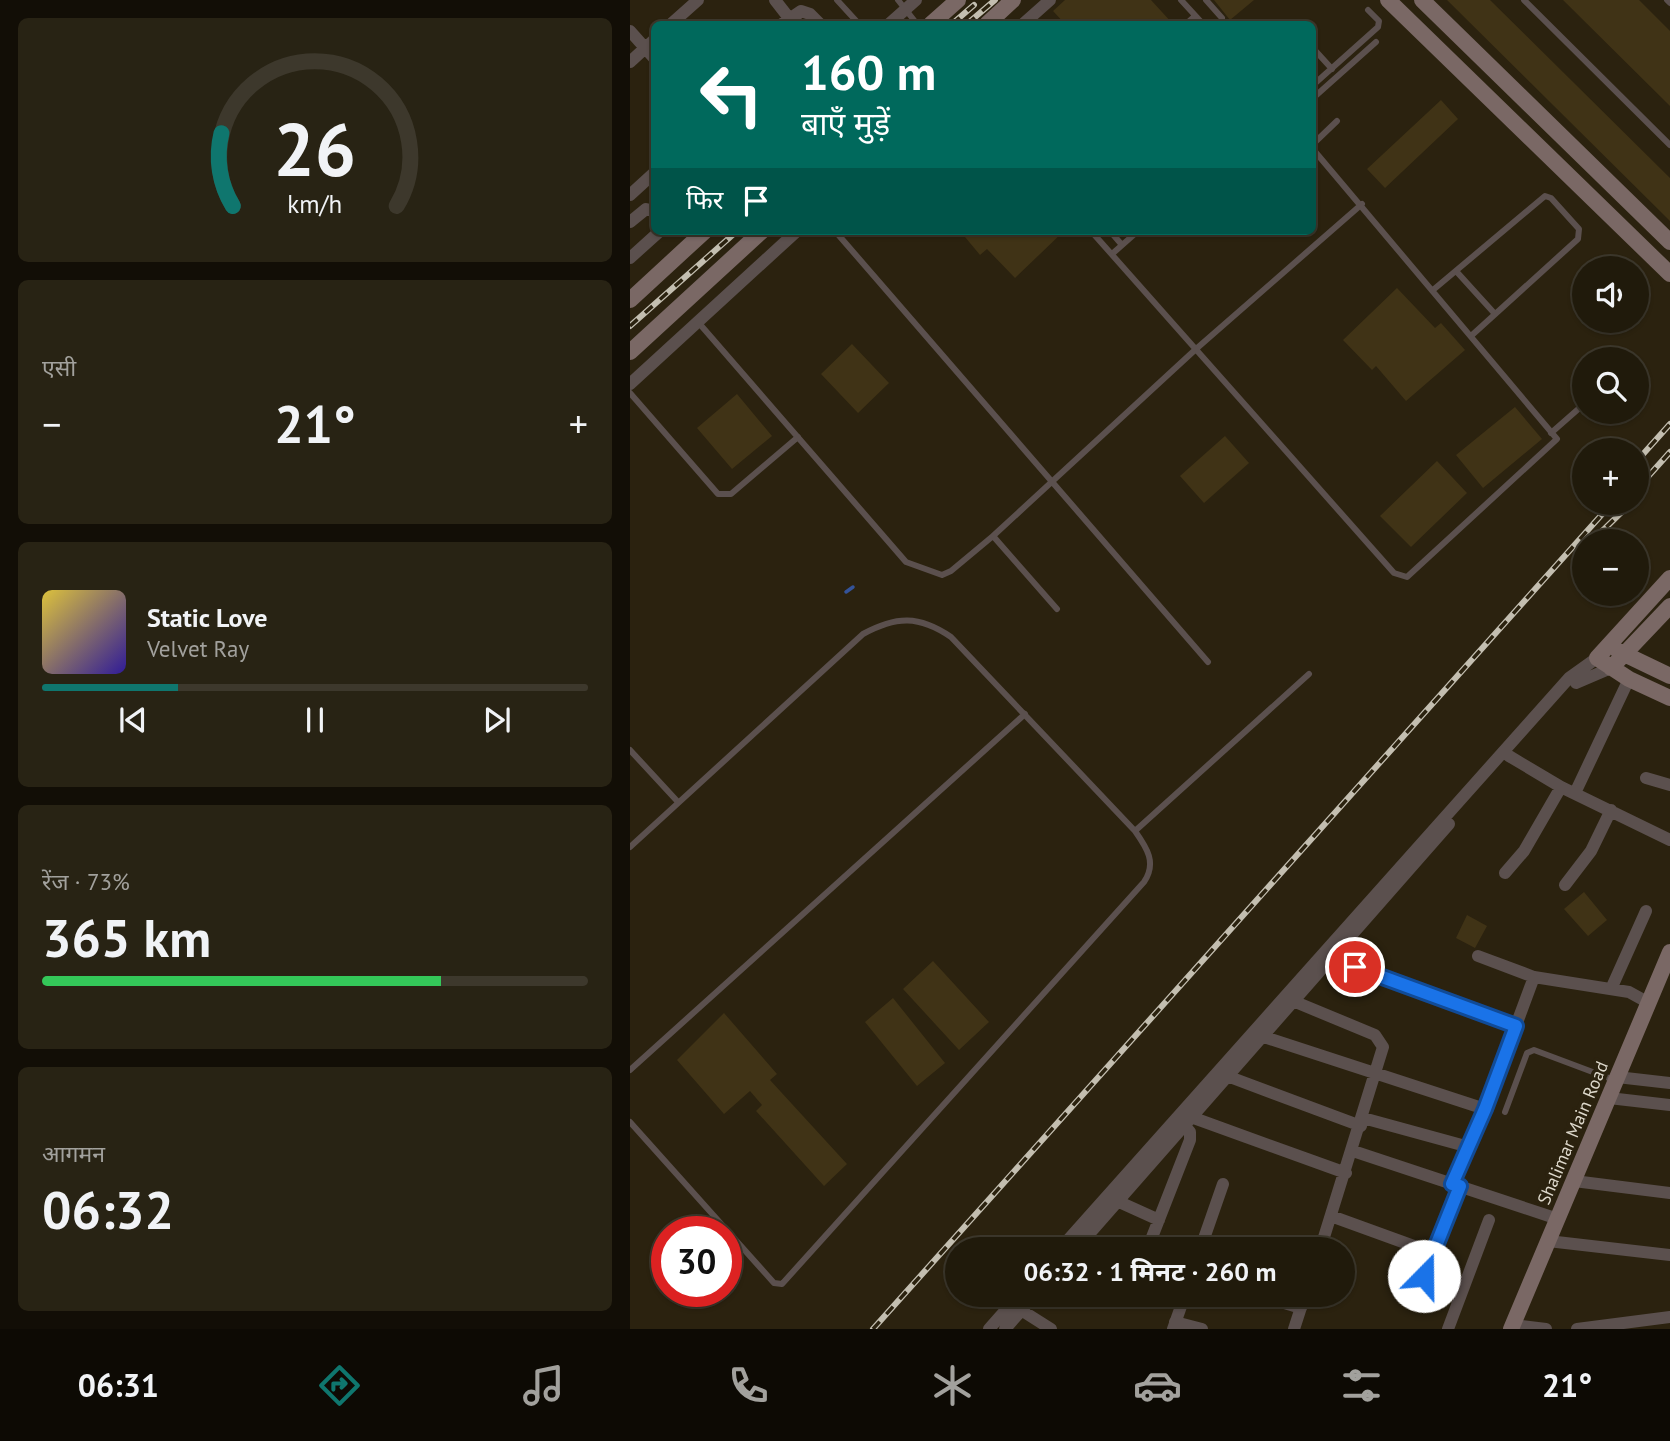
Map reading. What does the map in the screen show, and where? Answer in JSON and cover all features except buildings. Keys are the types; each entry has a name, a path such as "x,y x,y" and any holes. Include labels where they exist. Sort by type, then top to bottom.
{"street":[{"path":"674,21 698,0"},
{"path":"775,0 789,21"},
{"path":"891,21 902,5 916,0"},
{"path":"934,21 958,0"},
{"path":"990,21 1013,0"},
{"path":"1026,21 1050,0"},
{"path":"1388,0 1670,274"},
{"path":"1422,0 1670,242"},
{"path":"791,21 797,12 806,11 817,21"},
{"path":"630,21 651,47"},
{"path":"630,31 651,47"},
{"path":"630,62 651,47"},
{"path":"630,195 651,176"},
{"path":"630,222 646,209 651,210"},
{"path":"630,258 656,235"},
{"path":"630,300 701,235"},
{"path":"630,352 758,235"},
{"path":"630,384 793,235"},
{"path":"1071,1237 1560,688 1610,647 1670,578"},
{"path":"1086,1237 1573,686 1585,677 1611,668 1670,606"},
{"path":"1610,647 1670,676"},
{"path":"1597,658 1629,678 1670,698"},
{"path":"1575,793 1629,678"},
{"path":"1509,756 1561,787 1670,840"},
{"path":"1646,778 1670,785"},
{"path":"1505,873 1524,851 1561,787"},
{"path":"1565,885 1591,851 1611,810"},
{"path":"1611,989 1646,911"},
{"name":"Shalimar Main Road","path":"1512,1327 1670,952"},
{"path":"1478,956 1534,977 1629,992 1649,1003"},
{"path":"1332,958 1516,1026"},
{"path":"1414,1299 1534,977"},
{"path":"1293,1000 1379,1037 1384,1047 1324,1237"},
{"path":"1261,1036 1485,1109"},
{"path":"1227,1076 1362,1122 1469,1147"},
{"path":"1617,1079 1670,1083"},
{"path":"1609,1098 1670,1105"},
{"path":"1187,1121 1346,1173"},
{"path":"1152,1237 1190,1140 1187,1121"},
{"path":"1353,1151 1558,1219"},
{"path":"1574,1181 1670,1193"},
{"path":"1205,1237 1223,1184"},
{"path":"1117,1201 1158,1220"},
{"path":"1331,1216 1433,1253"},
{"path":"1448,1329 1489,1220"},
{"path":"1548,1241 1670,1255"},
{"path":"989,1329 1008,1307"},
{"path":"1005,1329 1024,1307"},
{"path":"1181,1307 1174,1325 1202,1329"},
{"path":"1294,1329 1301,1307"},
{"path":"1021,1310 1051,1329"},
{"path":"1577,1329 1670,1317"},
{"path":"1512,1327 1546,1329"}],"lane":[{"path":"837,0 856,21"},
{"path":"1206,0 1222,18"},
{"path":"1524,0 1670,145"},
{"path":"1184,1 1200,21"},
{"path":"902,5 915,21"},
{"path":"1316,83 1378,27 1379,21 1368,10"},
{"path":"1189,21 1195,16"},
{"path":"1316,95 1376,42"},
{"path":"1316,51 1332,69"},
{"path":"1316,143 1337,121"},
{"path":"1096,235 1401,577 1412,575 1557,439 1316,152"},
{"path":"1433,290 1541,198 1551,198 1578,229 1579,236 1471,336"},
{"path":"698,322 912,566 937,574 947,573 993,536 1196,349 1362,204"},
{"path":"839,235 1208,662"},
{"path":"1113,235 1122,245"},
{"path":"1112,254 1133,235"},
{"path":"1456,271 1495,314"},
{"path":"630,394 718,494 731,494 798,437"},
{"path":"1551,433 1572,415"},
{"path":"993,536 1057,609"},
{"path":"630,847 863,634 884,623 903,618 934,626 951,637 1135,831 1147,848 1150,873 1144,883 782,1284 774,1283 630,1122"},
{"path":"1135,831 1309,674"},
{"path":"630,1070 1025,714"},
{"path":"630,750 678,802"},
{"path":"1505,1112 1527,1053 1534,1050 1617,1079"}],"waterway":[{"path":"846,592 853,587"}],"railway":[{"path":"970,21 995,0"},
{"path":"955,21 974,5"},
{"path":"630,326 732,235"},
{"path":"1649,447 1670,424"},
{"path":"1649,475 1670,452"},
{"path":"873,1329 1601,515"},
{"path":"1604,529 1619,515"}],"route":[{"path":"1355,967 1516,1026 1485,1109 1452,1184 1460,1186 1424,1276"}]}
